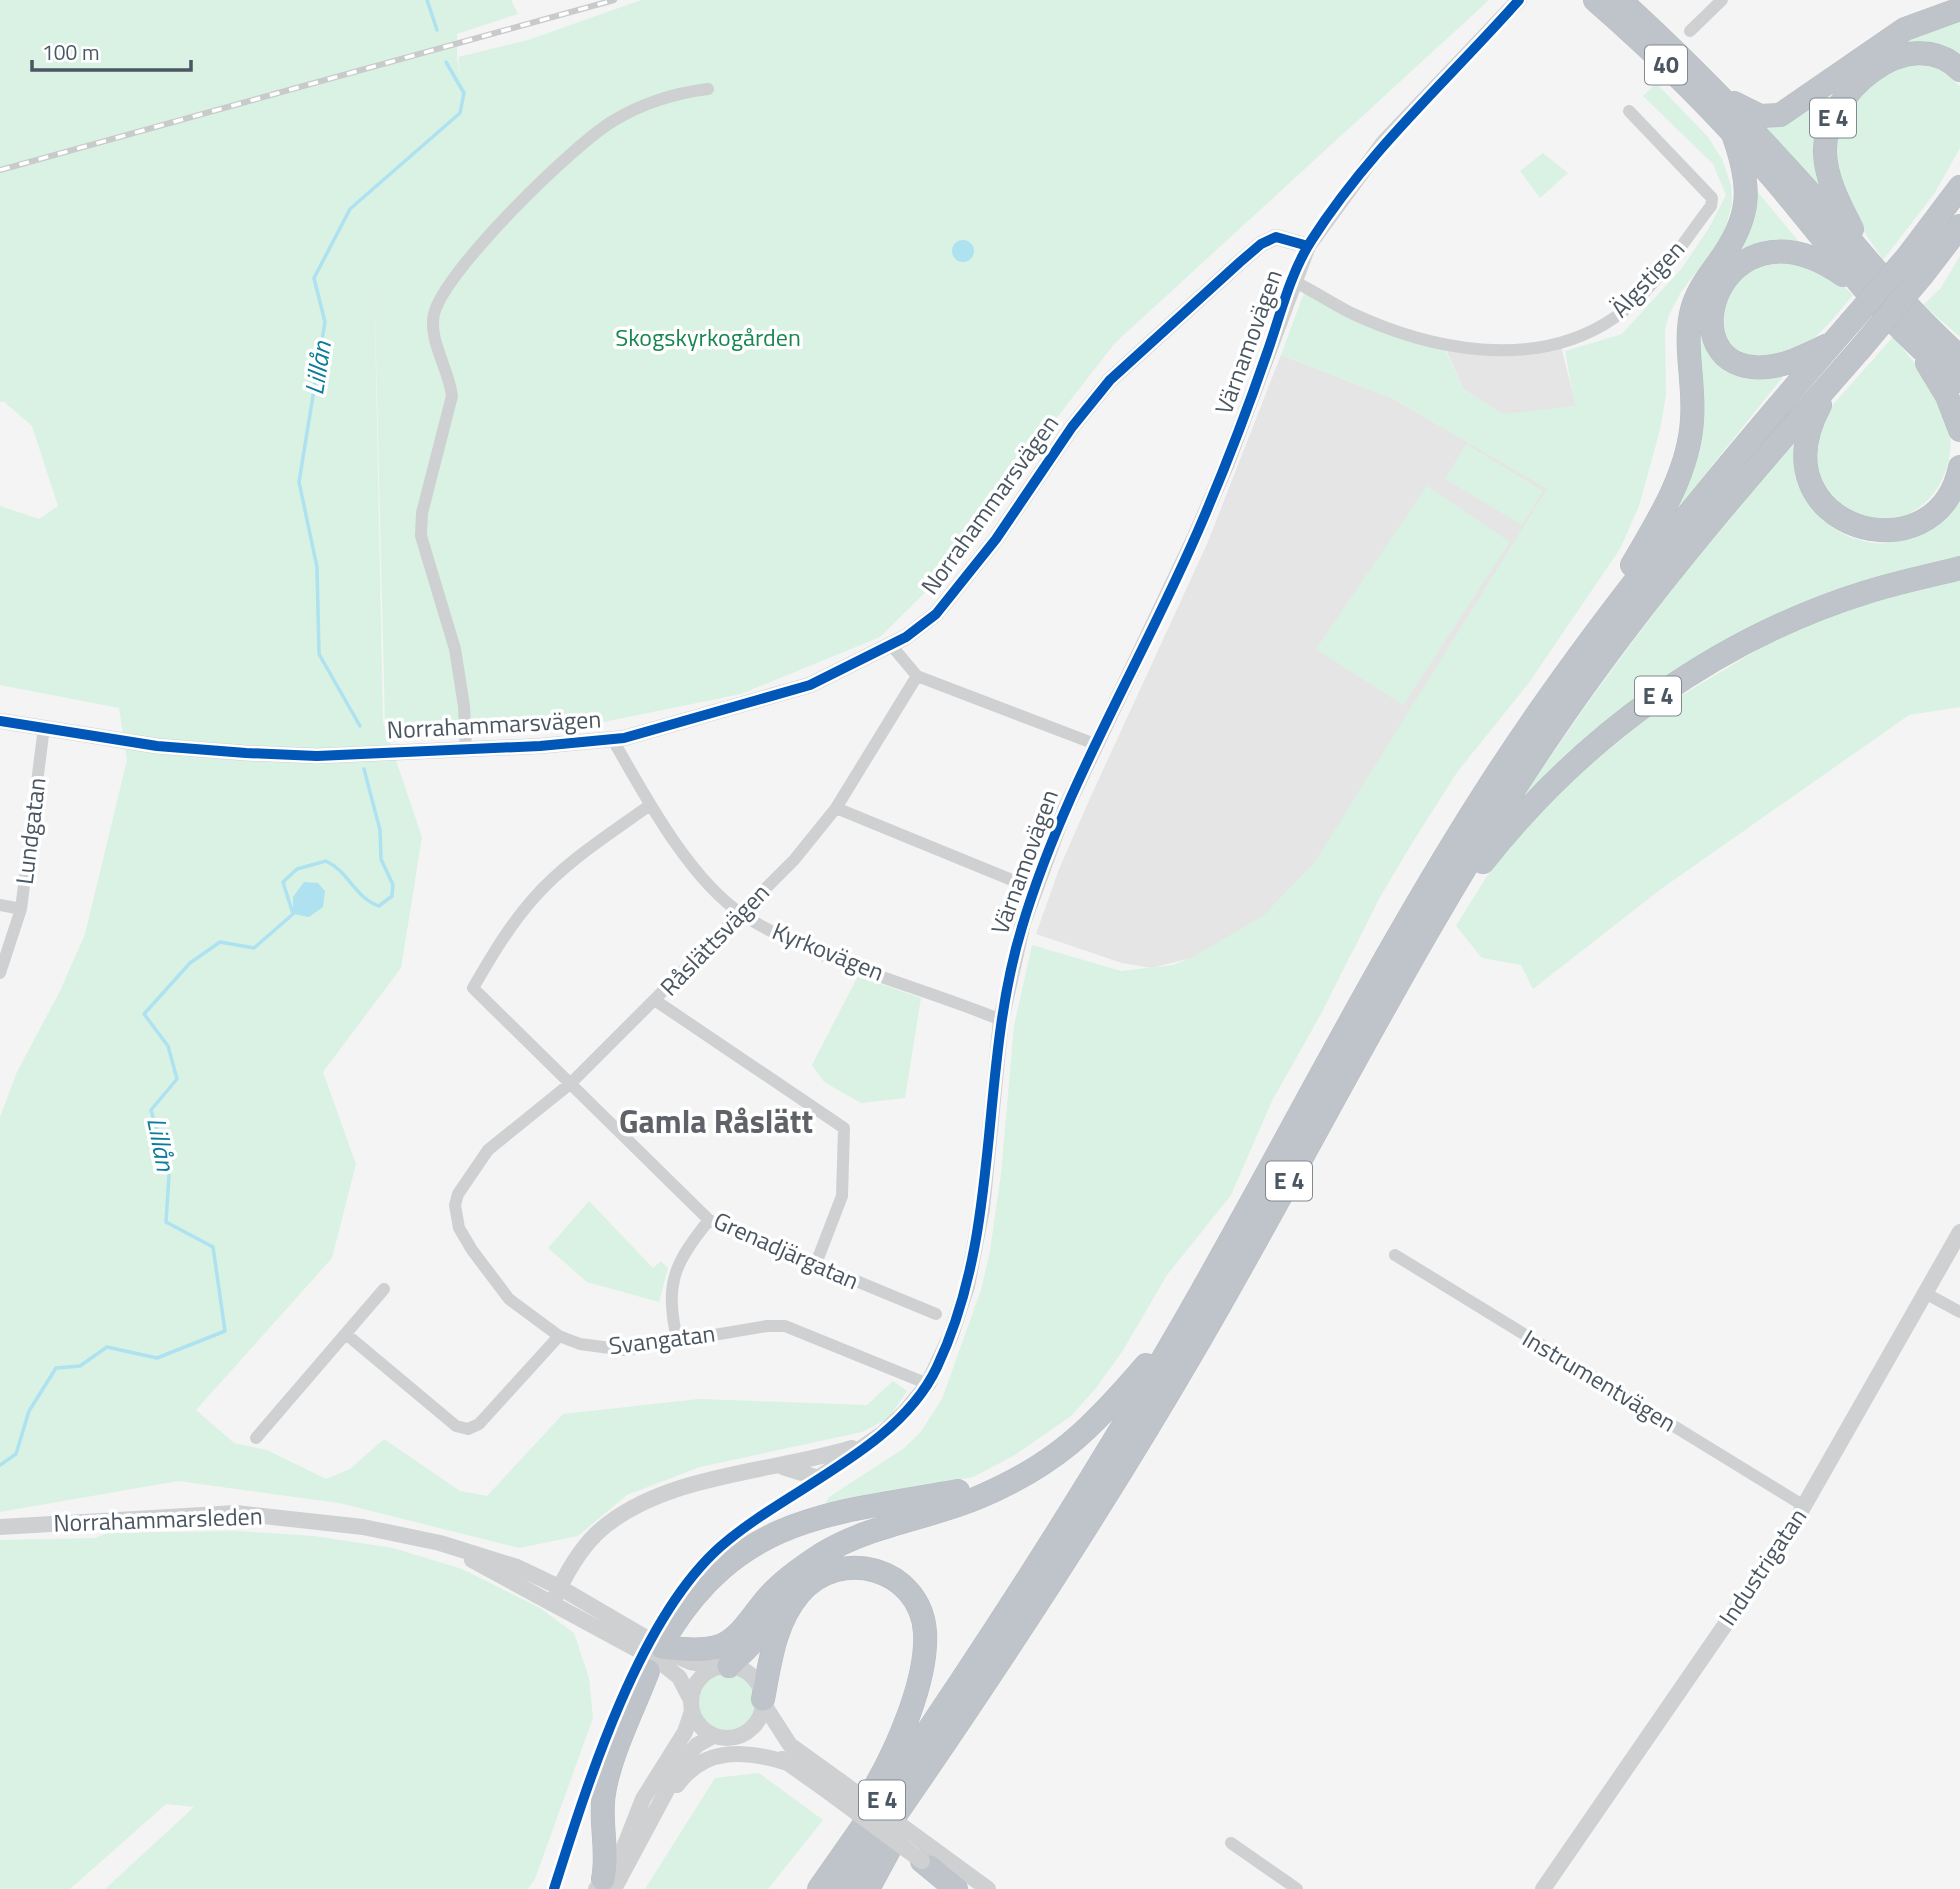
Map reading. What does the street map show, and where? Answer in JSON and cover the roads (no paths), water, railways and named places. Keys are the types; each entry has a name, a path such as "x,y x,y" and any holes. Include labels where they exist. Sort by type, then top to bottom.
{"highway":[{"name":"40","path":"1595,0 1672,71 1864,276"},
{"name":"40","path":"1620,0 1721,96 1914,343 1960,381"},
{"path":"1721,96 1753,114 1770,117 1780,115 1905,29 1960,9"},
{"name":"E 4","path":"1960,70 1941,57 1924,52 1909,53 1877,68 1838,107 1829,126 1825,151 1828,173 1864,276 1894,294 1960,357"},
{"path":"1554,691 1655,526 1686,454 1692,421 1689,331 1691,313 1705,281 1742,225 1747,203 1746,180 1733,134"},
{"name":"E 4","path":"817,1889 945,1711 1071,1513 1201,1293 1450,848 1554,691 1611,610 1679,525 1849,324 1916,265 1960,169"},
{"path":"1933,224 1960,187"},
{"path":"1429,930 1514,789 1629,624 1743,482 1861,348 1916,265 1960,226"},
{"path":"1834,342 1780,365 1748,365 1734,360 1717,340 1710,313 1713,299 1728,275 1747,262 1769,253 1805,255 1864,276"},
{"path":"1914,343 1947,396 1960,430"},
{"path":"1835,378 1809,429 1805,449 1805,468 1810,485 1818,501 1830,513 1866,530 1903,528 1921,521 1942,503 1953,487 1960,467"},
{"name":"E 4","path":"844,1889 962,1721 1089,1527 1200,1340 1429,930 1546,789 1607,734 1674,684 1729,652 1793,620 1867,592 1960,568"},
{"path":"1010,1482 845,1510 786,1527 758,1541 717,1571 688,1602 664,1634 706,1649 728,1642 790,1577 843,1543 876,1529 976,1498 1010,1482 1058,1456 1093,1426 1147,1365 1201,1293"},
{"path":"763,1701 782,1620 800,1593 813,1581 842,1567 871,1567 888,1574 912,1596 925,1632 924,1654 908,1712 878,1782 817,1889"},
{"path":"723,1667 750,1645 790,1577"},
{"path":"604,1886 607,1855 602,1818 604,1788 643,1668"},
{"path":"868,1889 962,1721"},
{"path":"927,1854 956,1889"}],"street":[{"path":"1308,246 1384,142 1518,0"},
{"path":"1690,31 1722,0"},
{"path":"466,749 464,706 455,649 421,536 422,513 452,396 450,381 434,334 433,316 440,295 460,267 547,174 593,135 612,121 649,104 686,92 708,89"},
{"name":"Älgstigen","path":"1293,281 1350,312 1408,335 1453,346 1524,350 1562,343 1586,334 1614,318 1635,300 1711,206 1712,198 1702,183 1629,111"},
{"name":"Norrahammarsvägen","path":"0,721 158,746 246,753 317,755 466,749 613,740 810,685 891,645 922,625 953,596 1077,420 1135,355 1261,244 1276,237 1308,246"},
{"name":"Värnamovägen","path":"783,1467 818,1478 869,1443 899,1419 928,1384 951,1335 967,1286 990,1145 1001,1020 1020,932 1034,889 1054,834 1095,744 1201,525 1308,246"},
{"path":"891,645 917,676 1095,744"},
{"name":"Råslättsvägen","path":"454,1205 463,1185 488,1150 571,1083 656,1001 794,860 836,808 917,676"},
{"name":"Lundgatan","path":"0,973 21,909 44,727"},
{"name":"Kyrkovägen","path":"613,740 679,849 741,914 800,946 942,995 1001,1020"},
{"name":"Grenadjärgatan","path":"650,805 572,861 533,898 500,942 472,988 709,1220 936,1314"},
{"path":"836,808 1034,889"},
{"path":"0,905 21,909"},
{"path":"656,1001 844,1128 842,1196 815,1266"},
{"name":"Svangatan","path":"454,1205 459,1228 490,1278 509,1299 559,1336 580,1344 614,1349 785,1326 928,1384"},
{"path":"677,1340 670,1305 673,1274 679,1259 709,1220"},
{"name":"Industrigatan","path":"1543,1889 1804,1506 1960,1232"},
{"name":"Instrumentvägen","path":"1395,1255 1804,1506"},
{"path":"256,1438 384,1289"},
{"path":"1925,1293 1960,1312"},
{"path":"346,1334 456,1426 468,1429 479,1424 559,1336"},
{"name":"Värnamovägen","path":"556,1595 597,1533 637,1506 673,1490 783,1467 869,1443"},
{"path":"664,1634 697,1571 723,1545 818,1478"},
{"name":"Norrahammarsleden","path":"0,1527 236,1513 362,1527 440,1543 556,1595 664,1634 690,1662 723,1667"},
{"name":"Norrahammarsleden","path":"556,1595 679,1677 691,1706"},
{"path":"604,1886 619,1860 643,1799 685,1732 699,1679 723,1667 739,1668 755,1680 763,1701 790,1745 835,1787 927,1854 988,1889"},
{"path":"554,1889 595,1767 643,1668"},
{"path":"736,1737 755,1725 763,1701"},
{"path":"691,1706 696,1722 713,1736"},
{"path":"654,1818 682,1762 698,1745 713,1736 736,1737 769,1749 788,1763 835,1787"},
{"path":"604,1886 692,1769 715,1756 741,1752 788,1763"},
{"path":"1231,1843 1297,1889"},
{"path":"927,1854 961,1889"}],"water":[{"path":"963,240 971,243 974,251 971,259 963,262 955,259 952,251 955,243"},
{"path":"304,882 318,883 325,891 323,907 309,917 293,914 293,897"}],"waterway":[{"name":"Lillån","path":"427,0 437,30"},
{"name":"Lillån","path":"360,726 319,654 317,567 299,482 325,322 314,278 350,209 460,113 464,93 446,62"},
{"name":"Lillån","path":"0,1465 16,1454 29,1411 56,1368 80,1366 107,1347 157,1358 225,1331 213,1247 166,1222 169,1176 151,1110 177,1079 168,1046 144,1014 190,963 220,942 254,948 293,914 283,882 297,869 326,861 371,902 379,906 392,896 393,885 381,859 380,830 364,769"}],"railway":[{"path":"0,170 614,0"}],"district":[{"name":"Gamla Råslätt","path":"716,1122"}],"park label":[{"name":"Skogskyrkogården","path":"708,338"}]}
